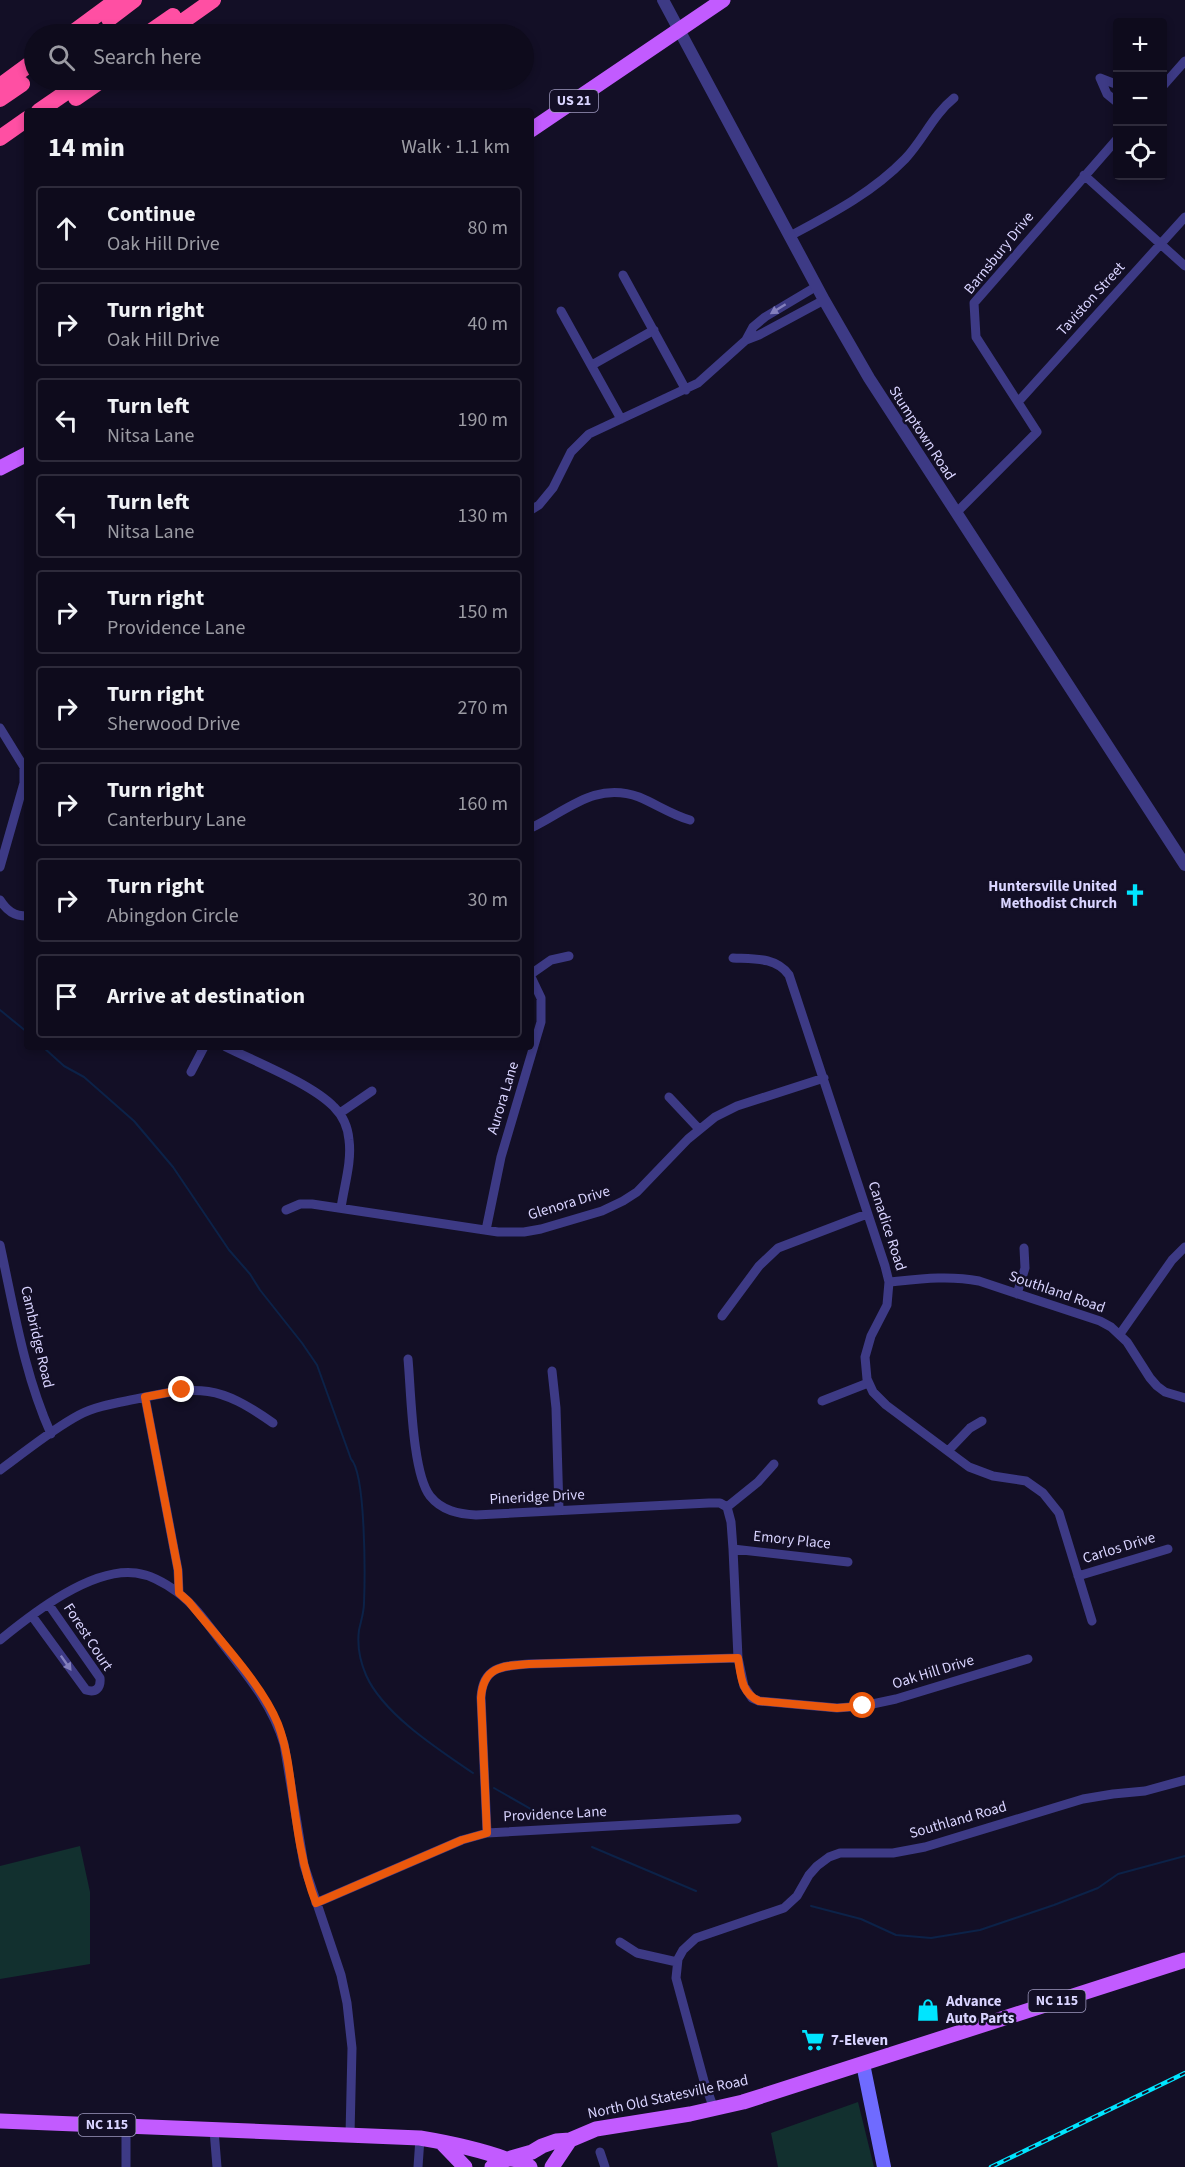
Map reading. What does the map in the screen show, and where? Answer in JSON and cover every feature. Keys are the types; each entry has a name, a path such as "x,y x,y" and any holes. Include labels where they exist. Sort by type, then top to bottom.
{"highway":[{"path":"85,24 117,0"},
{"path":"102,24 134,0"},
{"path":"161,24 194,0"},
{"path":"179,24 213,0"},
{"path":"0,86 24,69"},
{"path":"0,99 24,82"},
{"path":"43,108 69,90"},
{"path":"62,108 88,90"},
{"path":"0,138 24,121"},
{"path":"0,151 24,134"}],"main road":[{"name":"US 21","path":"534,128 723,0"},
{"path":"0,468 24,456"},
{"name":"North Old Statesville Road","path":"485,2151 490,2156 509,2158 532,2152 556,2141 570,2140 596,2129 714,2109 863,2064 1185,1960"},
{"path":"863,2064 884,2167"},
{"name":"North Old Statesville Road","path":"0,2121 420,2138 485,2151 542,2146"},
{"path":"552,2167 570,2140"},
{"path":"442,2143 465,2167"},
{"path":"492,2167 509,2158 523,2162 530,2167"}],"street":[{"name":"Stumptown Road","path":"663,0 824,300 869,378 1185,865"},
{"path":"1167,82 1185,62"},
{"path":"1113,84 1100,78 1107,94 1113,99"},
{"path":"790,236 845,206 887,175 906,158 942,107 954,98"},
{"name":"Barnsbury Drive","path":"956,513 1037,432 976,337 974,303 1113,143"},
{"path":"1084,175 1185,266"},
{"name":"Taviston Street","path":"1018,402 1185,217"},
{"path":"624,275 686,390"},
{"path":"534,507 553,488 576,445 589,434 698,383 746,340 753,327 765,317 817,286"},
{"path":"746,340 824,300"},
{"path":"561,311 621,419"},
{"path":"592,365 654,330"},
{"path":"0,728 24,767 24,783 0,867"},
{"path":"534,826 584,798 610,794 635,796 674,815 690,820"},
{"path":"0,900 9,912 24,916"},
{"path":"534,973 551,960 569,956"},
{"name":"Canadice Road","path":"733,957 772,962 789,975 889,1282 887,1305 871,1336 865,1357 868,1383"},
{"name":"Aurora Lane","path":"534,982 543,1008 534,1046"},
{"path":"191,1072 202,1050"},
{"path":"232,1050 310,1089 340,1113 350,1140 341,1208"},
{"name":"Aurora Lane","path":"486,1230 501,1157 533,1050"},
{"name":"Glenora Drive","path":"286,1210 300,1203 512,1233 541,1229 602,1211 623,1202 638,1192 699,1129 726,1111 824,1078"},
{"path":"340,1113 372,1091"},
{"path":"669,1098 699,1129"},
{"path":"722,1316 759,1266 778,1248 867,1214"},
{"name":"Cambridge Road","path":"0,1245 29,1376 38,1405 51,1434"},
{"path":"1120,1334 1172,1260 1185,1247"},
{"path":"1017,1294 1025,1268 1024,1248"},
{"name":"Southland Road","path":"889,1282 965,1278 1101,1321 1120,1334 1157,1386 1165,1392 1185,1398"},
{"name":"Pineridge Drive","path":"408,1359 417,1453 424,1486 432,1498 446,1509 465,1515 709,1503 720,1503 726,1508"},
{"path":"552,1371 556,1408 559,1510"},
{"path":"822,1401 868,1383 873,1392 886,1405 969,1467 981,1473 1019,1479 1034,1485 1059,1513 1092,1621"},
{"path":"0,1470 78,1416 89,1411 182,1390 214,1392 246,1404 273,1423"},
{"path":"145,1397 178,1570 179,1593"},
{"path":"948,1451 970,1428 982,1421"},
{"path":"726,1508 758,1482 774,1464"},
{"name":"Oak Hill Drive","path":"726,1508 729,1512 733,1549 738,1658 744,1686 752,1698 759,1701 837,1708 872,1705 1028,1659"},
{"name":"Emory Place","path":"733,1549 848,1562"},
{"name":"Carlos Drive","path":"1078,1576 1168,1549"},
{"path":"0,1640 49,1605 96,1578 120,1573 144,1575 161,1582 189,1602 265,1699 278,1725 288,1765 304,1865 341,1975 352,2048 350,2135"},
{"name":"Forest Court","path":"32,1616 86,1690 92,1692 97,1689 100,1678 49,1605"},
{"path":"487,1833 481,1698 483,1682 491,1672 510,1666 529,1664 738,1658"},
{"name":"Southland Road","path":"677,1962 683,1950 696,1938 787,1906 817,1866 829,1857 840,1853 893,1853 925,1847 1083,1799 1106,1794 1145,1791 1185,1780"},
{"name":"Providence Lane","path":"316,1903 462,1840 487,1833 737,1819"},
{"path":"620,1942 637,1953 677,1962 678,1985 714,2109"},
{"path":"126,2126 126,2167"},
{"path":"214,2130 216,2167"},
{"path":"418,2167 420,2138"},
{"path":"600,2152 605,2167"}],"green space":[{"path":"80,1846 90,1892 90,1964 0,1979 0,1866"},
{"path":"858,2102 874,2167 778,2167 771,2133"}],"waterway":[{"path":"0,1010 24,1030"},
{"path":"46,1050 64,1066 84,1077 134,1121 173,1167 229,1250 250,1274 317,1365 360,1484 364,1527 364,1606 358,1641 364,1670 374,1689 398,1717 473,1773"},
{"path":"494,1788 550,1820"},
{"path":"592,1847 696,1891"},
{"path":"811,1906 861,1919 896,1935 931,1938 980,1930 1098,1888 1118,1874 1185,1856"}],"railway":[{"path":"991,2167 1185,2073"}],"place":[{"name":"Huntersville United Methodist Church","path":"1135,895"},
{"name":"Advance Auto Parts","path":"928,2010"},
{"name":"7-Eleven","path":"813,2040"}],"route":[{"path":"182,1390 145,1397 178,1570 179,1593 189,1602 250,1678 273,1713 284,1744 299,1843 316,1903 462,1840 487,1833 481,1698 483,1682 491,1672 497,1669 529,1664 738,1658 746,1692 759,1701 837,1708 863,1706"}]}
